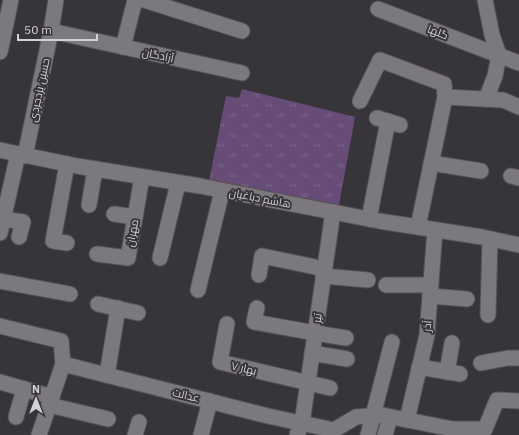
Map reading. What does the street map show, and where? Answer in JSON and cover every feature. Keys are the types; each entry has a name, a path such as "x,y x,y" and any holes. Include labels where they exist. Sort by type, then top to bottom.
{"street":[{"path":"0,52 2,33 11,0"},
{"name":"حسین یزدجردی","path":"2,226 51,31 56,0"},
{"path":"124,47 135,0"},
{"path":"144,0 242,31"},
{"path":"485,0 492,35 499,55 496,76 486,99"},
{"name":"گلها","path":"378,9 519,63"},
{"name":"آزادگان","path":"51,31 242,73"},
{"path":"360,101 380,60 444,84 445,97 418,227"},
{"path":"445,97 503,100 519,107"},
{"path":"369,219 376,146 389,121"},
{"name":"هاشم دباغیان","path":"0,150 67,164 222,190 369,219 519,245"},
{"path":"431,163 481,171"},
{"path":"67,164 53,241 67,243"},
{"path":"89,205 95,169"},
{"name":"مهران","path":"97,254 128,258 142,176"},
{"path":"160,258 178,183"},
{"path":"198,290 222,190"},
{"name":"تیر","path":"299,429 308,383 333,212"},
{"path":"114,214 135,217"},
{"path":"2,226 23,222 19,237"},
{"name":"آذر","path":"408,420 427,335 435,230"},
{"path":"488,315 490,239"},
{"path":"259,275 262,256 324,272 368,280"},
{"path":"0,282 70,294"},
{"path":"386,285 430,290 467,299"},
{"path":"98,304 138,313"},
{"path":"107,375 118,308"},
{"path":"257,308 254,322 346,338"},
{"name":"بهار ۷","path":"227,323 220,362 308,383"},
{"path":"0,326 61,341 64,364 39,435"},
{"path":"368,435 392,342"},
{"path":"420,368 453,373 452,343"},
{"path":"312,353 347,359"},
{"path":"480,363 508,358 519,358"},
{"name":"عدالت","path":"64,364 210,401 299,429 334,430 356,417 382,415 408,420 435,430 453,432 485,429 497,400 519,401"},
{"path":"308,383 330,388"},
{"path":"1,385 24,389 51,401 108,419"},
{"path":"16,417 24,389"},
{"path":"201,435 210,401"},
{"path":"385,435 390,417"}],"green space":[{"path":"242,89 355,117 339,205 209,181 226,96 239,98"}]}
